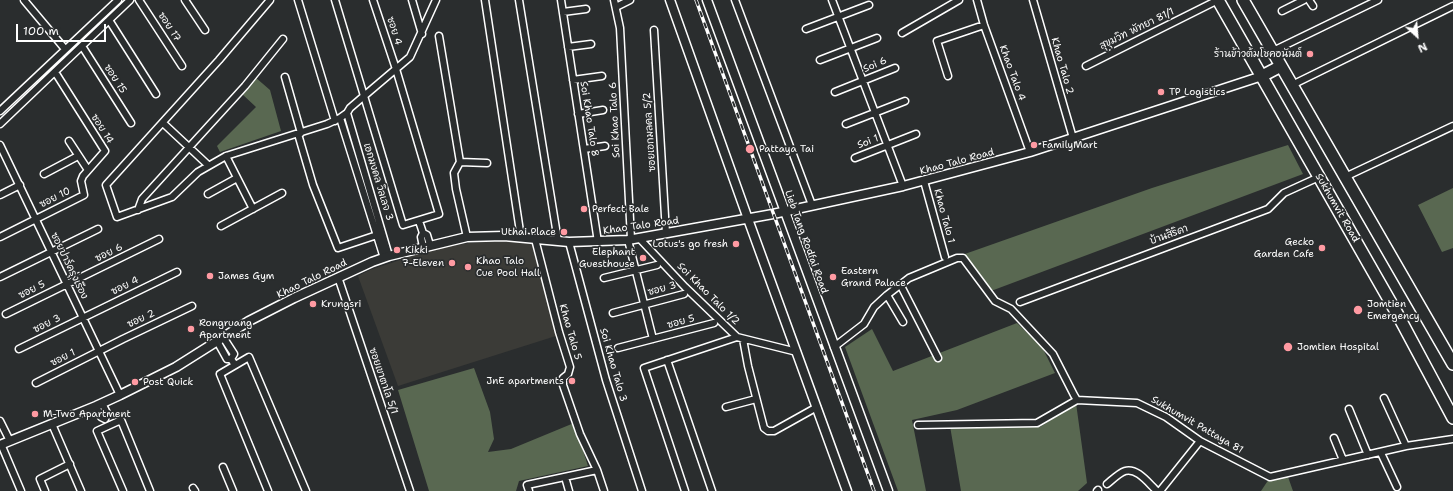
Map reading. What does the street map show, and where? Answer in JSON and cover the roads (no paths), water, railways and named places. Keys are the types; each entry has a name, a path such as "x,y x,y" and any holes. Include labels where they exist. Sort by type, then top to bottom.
{"highway":[{"path":"1243,0 1453,364"},
{"name":"Sukhumvit Road","path":"1221,1 1399,317 1453,418"},
{"path":"1262,76 1281,66"}],"street":[{"path":"24,0 65,49"},
{"path":"0,111 118,0"},
{"path":"0,124 130,0"},
{"name":"ซอย 17","path":"139,0 182,66"},
{"path":"185,0 205,30"},
{"path":"270,0 219,60 106,185 117,217 172,197 198,172 226,156 299,134 338,120 410,57 422,34 436,0"},
{"name":"เอกมงคล วิลเลจ 3","path":"298,0 377,235 387,257"},
{"path":"335,0 403,225 419,221 423,233 421,237 427,246"},
{"name":"ซอย 4","path":"373,0 396,69 439,214 419,221"},
{"path":"412,0 422,34"},
{"path":"485,0 521,238"},
{"path":"519,0 558,241"},
{"name":"Soi Khao Talo 8","path":"561,0 598,242"},
{"path":"615,3 630,0"},
{"path":"670,0 847,491"},
{"name":"Lieb Tang Rodfai Road","path":"707,0 834,348 888,491"},
{"path":"736,0 812,205"},
{"path":"832,0 902,186"},
{"path":"902,33 959,0"},
{"name":"Khao Talo 4","path":"977,0 984,25 1030,152"},
{"name":"Khao Talo 2","path":"1033,0 1073,138"},
{"path":"1282,11 1304,0"},
{"path":"1273,52 1378,0"},
{"name":"สุขุมวิท พัทยา 81/1","path":"1086,66 1221,1"},
{"name":"Soi Khao Talo 6","path":"615,3 620,28 635,270 653,339"},
{"path":"806,29 869,4"},
{"path":"1292,86 1453,6"},
{"path":"562,12 586,9"},
{"path":"109,20 156,94"},
{"path":"948,76 937,41 984,25"},
{"name":"ซอยเอกมลคล 5/2","path":"654,30 666,233"},
{"path":"439,36 460,162 454,173 456,189 467,237"},
{"path":"820,60 877,38"},
{"path":"138,210 142,199 245,86 283,39"},
{"path":"568,47 591,44"},
{"name":"ซอย 15","path":"82,46 131,123"},
{"name":"Soi 6","path":"835,92 895,68"},
{"name":"ซอย 14","path":"55,72 105,151 88,170 82,180 84,195"},
{"path":"573,80 602,76"},
{"name":"Khao Talo Road","path":"0,444 99,405 120,395 176,367 249,321 338,277 387,257 467,237 504,236 569,242 598,242 632,239 748,219 924,181 1030,152 1262,76"},
{"path":"285,77 313,185 338,248 377,235"},
{"path":"846,124 905,101"},
{"path":"578,114 603,110"},
{"name":"เอกมงคล วิลเลจ 3","path":"347,113 387,257"},
{"path":"163,123 208,165"},
{"path":"1345,177 1453,126"},
{"name":"Soi 1","path":"855,158 916,134"},
{"path":"69,141 88,170"},
{"name":"ซอยปาร์ครุ่งเรือง","path":"0,145 2,152 20,185 120,395"},
{"path":"584,149 605,146"},
{"path":"44,174 78,156"},
{"path":"226,156 253,209"},
{"path":"460,162 487,163"},
{"name":"บ้านสิริคา","path":"1020,302 1268,209 1284,193 1319,177"},
{"path":"208,194 237,178"},
{"name":"Khao Talo 1","path":"924,181 945,257"},
{"path":"0,195 20,185"},
{"path":"221,226 282,193"},
{"name":"ซอย 10","path":"0,237 84,195"},
{"path":"0,276 52,252 98,228"},
{"name":"ซอย 6","path":"67,284 159,239"},
{"name":"Khao Talo 5","path":"535,239 559,332 570,367 568,374 563,378 563,385 580,434 597,470 604,491"},
{"name":"Soi Khao Talo 1/2","path":"632,239 740,338 797,352"},
{"name":"Soi Khao Talo 3","path":"569,242 606,380 642,491"},
{"path":"834,348 864,324 874,307 908,278 957,258 962,258 995,301 1011,309 1053,354 1077,400 1037,423 918,425"},
{"path":"604,278 657,265"},
{"name":"ซอย 4","path":"83,318 177,272"},
{"name":"ซอยเขาตาโล 5/1","path":"338,277 410,491"},
{"name":"ซอย 5","path":"6,314 67,284"},
{"path":"900,284 938,358"},
{"name":"ซอย 3","path":"644,304 684,294"},
{"path":"887,295 903,322"},
{"path":"613,313 644,304"},
{"name":"ซอย 2","path":"99,351 192,306"},
{"name":"ซอย 3","path":"19,348 83,318"},
{"name":"ซอย 5","path":"653,339 714,323"},
{"path":"685,491 644,368 740,338 764,428 768,431 774,431 817,407"},
{"path":"220,339 227,359 233,362"},
{"path":"618,348 653,339"},
{"name":"ซอย 1","path":"36,383 99,351"},
{"path":"268,491 220,374 233,362 249,357 306,491"},
{"path":"667,360 712,491"},
{"path":"1384,398 1406,446"},
{"path":"726,406 756,399"},
{"name":"Sukhumvit Pattaya 81","path":"1077,400 1137,403 1166,417 1200,441 1270,477 1343,460 1382,453 1406,446 1453,439"},
{"path":"99,405 101,417 105,419 109,426"},
{"path":"1349,409 1368,455"},
{"path":"123,491 97,431 121,420 150,491"},
{"path":"0,421 10,441"},
{"path":"52,424 81,491"},
{"path":"1334,438 1343,460"},
{"path":"1160,491 1200,441"},
{"path":"0,444 21,491"},
{"path":"1382,453 1396,487"},
{"path":"45,491 40,479 70,464"},
{"path":"223,467 233,491"},
{"path":"528,488 597,470"},
{"path":"1107,484 1124,471 1130,470 1141,476 1156,491"},
{"path":"565,478 569,491"}],"railway":[{"path":"696,0 874,491"}],"place":[{"name":"ร้านข้าวต้มโชคอนันต์","path":"1310,54"},
{"name":"TP Logistics","path":"1161,92"},
{"name":"FamilyMart","path":"1034,145"},
{"name":"Pattaya Tai","path":"750,149"},
{"name":"Perfect Bale","path":"584,209"},
{"name":"Uthai Place","path":"564,232"},
{"name":"Lotus's go fresh","path":"736,244"},
{"name":"Gecko Garden Cafe","path":"1322,248"},
{"name":"Kikki","path":"397,250"},
{"name":"Elephant Guesthouse","path":"643,258"},
{"name":"7-Eleven","path":"452,263"},
{"name":"Khao Talo Cue Pool Hall","path":"468,267"},
{"name":"James Gym","path":"210,276"},
{"name":"Eastern Grand Palace","path":"833,277"},
{"name":"Krungsri","path":"313,304"},
{"name":"Jomtien Emergency","path":"1358,310"},
{"name":"Rongruang Apartment","path":"191,329"},
{"name":"Jomtien Hospital","path":"1288,347"},
{"name":"JnE apartments","path":"572,381"},
{"name":"Post Quick","path":"135,382"},
{"name":"M-Two Apartment","path":"35,414"}]}
